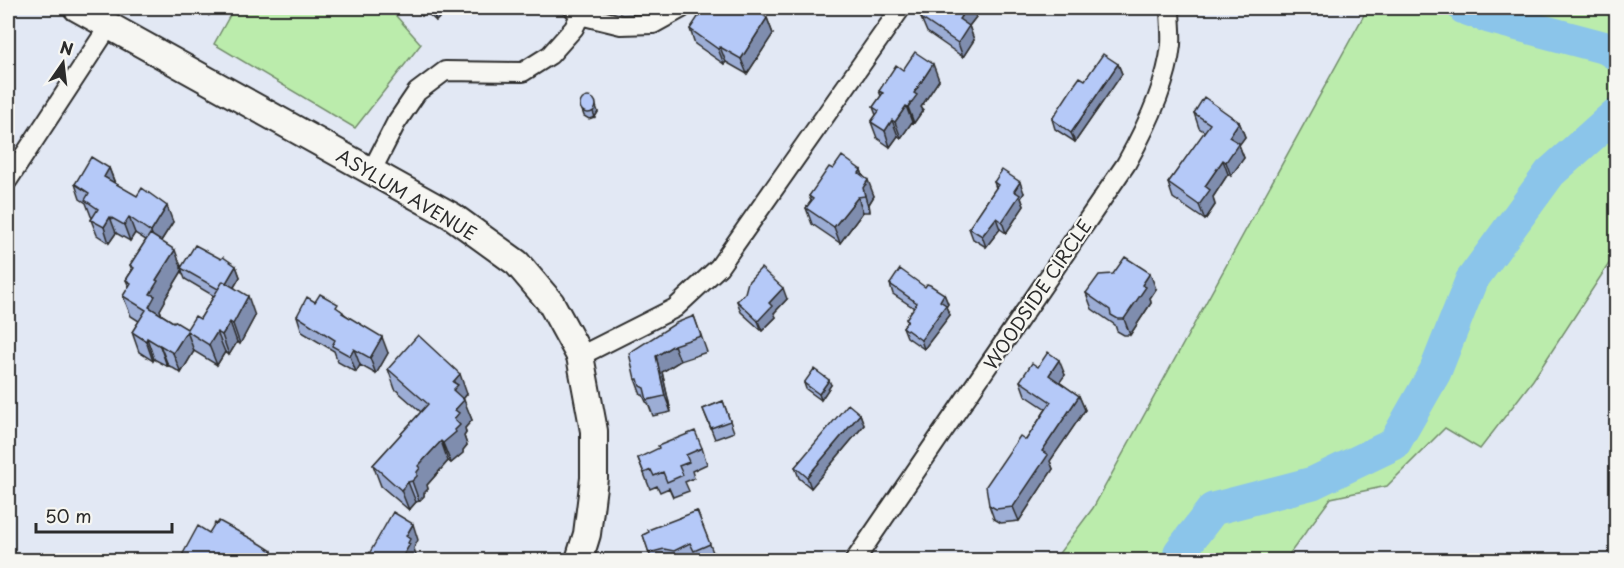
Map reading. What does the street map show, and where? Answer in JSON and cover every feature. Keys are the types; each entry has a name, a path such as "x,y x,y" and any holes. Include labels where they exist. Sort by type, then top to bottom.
{"main road":[{"name":"ASYLUM AVENUE","path":"77,8 452,216 517,263 551,303 580,356 594,431 594,478 589,523 579,561"}],"street":[{"path":"371,172 396,123 417,92 445,71 523,72 550,55 574,28 576,11 621,25 653,24 682,8"},
{"path":"580,356 675,308 719,267 901,8"},
{"name":"WOODSIDE CIRCLE","path":"855,561 1126,164 1147,125 1161,86 1171,46 1170,8"},
{"path":"8,180 109,26"}],"green space":[{"path":"234,8 389,8 421,44 355,128 214,44"},
{"path":"1365,8 1616,8 1616,253 1533,380 1480,449 1445,428 1387,486 1331,498 1285,560 1054,560 1093,508 1365,13"}],"building":[{"path":"704,8 753,8 767,18 741,59 720,47 718,49 690,29"},
{"path":"929,8 967,8 959,19 969,26 958,43 921,18"},
{"path":"915,52 933,64 914,93 917,95 895,122 892,120 885,131 871,122 879,111 873,107 883,93 879,91 896,65 903,70"},
{"path":"1103,54 1118,64 1071,133 1052,119 1080,77 1085,80"},
{"path":"588,97 594,99 596,105 594,111 588,113 582,111 580,105 582,99"},
{"path":"1204,97 1239,122 1229,137 1239,143 1226,162 1223,160 1205,186 1210,190 1199,205 1168,183 1210,124 1194,113"},
{"path":"842,156 861,170 859,173 868,180 863,188 865,196 858,197 834,227 806,208 813,199 809,196 829,167 833,169"},
{"path":"91,157 109,168 104,177 137,196 142,188 167,206 151,232 129,217 124,225 110,217 104,227 91,220 98,209 85,200 89,193 75,184"},
{"path":"1002,170 1020,182 1014,191 1020,195 1002,222 996,218 982,236 969,228 998,185 994,182"},
{"path":"150,234 175,250 156,280 158,281 150,294 155,296 149,307 187,329 195,316 200,319 223,281 248,296 233,324 230,322 222,335 217,332 209,345 187,331 173,353 132,332 146,310 123,296 131,283 126,280 134,268 130,265"},
{"path":"195,245 221,259 223,257 236,266 226,283 223,281 218,289 181,268"},
{"path":"1125,257 1150,273 1142,285 1146,287 1124,319 1118,319 1111,315 1110,310 1086,293 1099,275 1113,274"},
{"path":"761,268 783,288 769,303 772,306 758,321 737,301 745,293 748,282"},
{"path":"900,269 925,287 927,284 930,285 944,294 940,301 946,305 921,340 903,327 917,303 890,284"},
{"path":"320,294 338,304 336,307 342,313 382,337 370,358 354,349 350,356 332,346 335,340 297,316 307,297 315,302"},
{"path":"694,316 701,336 674,345 656,356 665,396 647,400 644,388 640,386 638,379 635,379 629,353 676,323"},
{"path":"418,335 460,374 453,382 458,385 453,390 464,400 455,410 459,413 454,419 460,425 455,430 456,432 443,443 441,441 418,466 420,468 417,476 401,490 373,465 428,404 388,369"},
{"path":"1048,352 1059,360 1049,375 1079,396 1042,451 1048,455 1013,507 996,509 989,505 986,486 1020,436 1026,440 1051,402 1020,381 1032,363 1038,367"},
{"path":"814,369 829,380 819,394 804,383"},
{"path":"723,401 730,421 711,428 703,409"},
{"path":"848,404 860,414 807,477 795,467"},
{"path":"695,431 702,448 686,455 689,462 679,466 683,475 667,482 663,472 654,476 651,470 644,473 638,458 659,448 658,446"},
{"path":"697,511 710,544 694,551 690,543 674,551 664,549 649,553 643,535 649,532 648,530"},
{"path":"393,512 413,524 406,536 410,539 408,543 410,544 400,561 365,561"},
{"path":"219,521 272,551 266,561 179,561 198,526 209,533"}],"waterway":[{"path":"1464,8 1489,17 1606,48 1616,54"},
{"path":"1182,560 1180,552 1213,509 1313,483 1394,444 1435,372 1471,281 1550,173 1616,114"}]}
